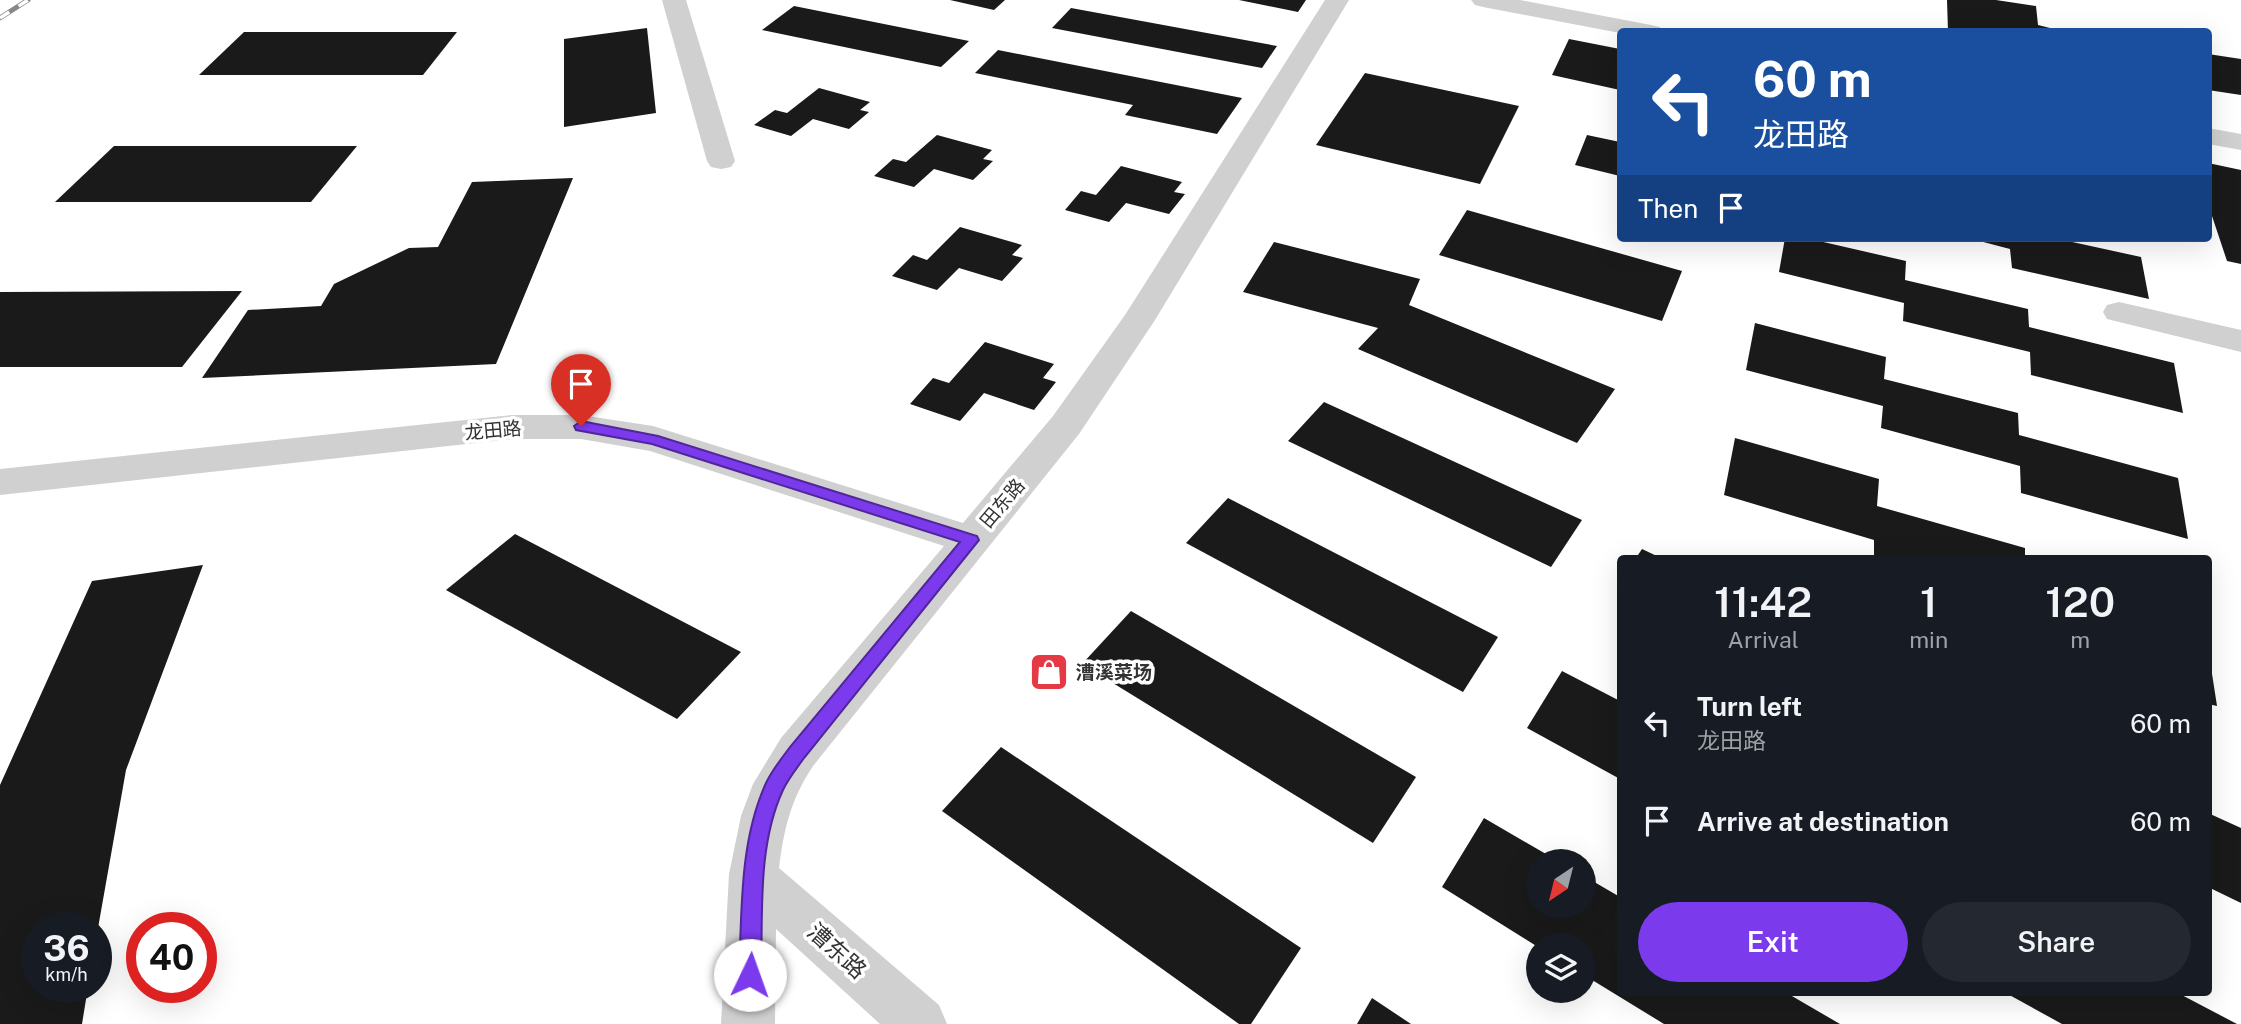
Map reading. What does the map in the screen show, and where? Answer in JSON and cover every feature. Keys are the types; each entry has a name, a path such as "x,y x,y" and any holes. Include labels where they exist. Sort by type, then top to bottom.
{"street":[{"path":"674,0 721,160"},
{"name":"田东路","path":"748,1024 754,877 760,828 775,786 797,752 1066,425 1139,320 1336,0"},
{"path":"1483,0 1630,28"},
{"path":"2212,137 2241,142"},
{"path":"2119,312 2241,341"},
{"name":"龙田路","path":"0,482 512,427 581,426 653,439 971,540"},
{"name":"漕东路","path":"754,877 920,1024"}],"building":[{"path":"950,0 1005,0 994,10"},
{"path":"1239,0 1306,0 1298,12"},
{"path":"1947,0 1996,0 2036,6 2038,25 2050,28 1948,28"},
{"path":"794,6 969,41 941,67 762,30"},
{"path":"1071,8 1277,46 1262,68 1052,28"},
{"path":"647,28 656,113 564,127 564,39"},
{"path":"244,32 457,32 423,75 199,75"},
{"path":"1569,39 1617,48 1617,89 1552,75"},
{"path":"998,50 1242,98 1217,134 1125,115 1133,105 975,73"},
{"path":"2212,55 2241,59 2241,95 2212,91"},
{"path":"1365,73 1519,106 1480,184 1316,145"},
{"path":"819,88 870,102 860,110 869,112 849,129 813,119 791,136 754,125 775,110 787,113"},
{"path":"937,135 992,150 983,159 993,161 973,180 934,169 914,187 874,176 893,159 906,162"},
{"path":"1587,135 1617,141 1617,175 1575,165"},
{"path":"114,146 357,146 311,202 55,202"},
{"path":"2212,164 2241,170 2241,264 2227,261 2212,216"},
{"path":"1121,166 1182,182 1174,192 1185,194 1169,214 1126,203 1109,222 1065,210 1081,191 1096,195"},
{"path":"573,178 496,364 202,378 248,310 321,306 334,284 409,248 438,247 472,182"},
{"path":"1467,210 1682,271 1662,321 1439,255"},
{"path":"960,227 1022,245 1012,255 1023,258 1002,281 959,268 937,290 892,276 913,255 927,260"},
{"path":"1274,242 1420,279 1409,305 1615,389 1577,443 1358,349 1378,328 1243,292"},
{"path":"1784,242 1823,242 1906,261 1905,280 2028,309 2029,327 2174,363 2183,413 2031,375 2030,352 1903,321 1904,303 1779,272"},
{"path":"1983,242 2072,242 2141,257 2149,299 2012,268 2010,249"},
{"path":"242,291 182,367 0,367 0,292"},
{"path":"1755,323 1886,357 1884,379 2018,413 2019,435 2178,478 2188,539 2021,493 2020,466 1881,428 1883,406 1746,370"},
{"path":"985,342 1054,364 1043,378 1056,382 1034,410 984,393 960,421 910,404 933,378 949,383"},
{"path":"1324,402 1582,520 1551,567 1288,441"},
{"path":"1735,438 1879,479 1877,506 2025,548 2025,555 1874,555 1874,540 1724,495"},
{"path":"1228,498 1498,637 1463,692 1186,543"},
{"path":"515,534 741,652 677,719 446,590"},
{"path":"1642,549 1655,555 1638,555"},
{"path":"203,565 126,770 101,912 21,912 21,1003 85,1003 82,1024 0,1024 0,785 92,581"},
{"path":"1131,611 1416,777 1373,843 1082,664"},
{"path":"1562,671 1617,699 1617,777 1527,728"},
{"path":"2212,674 2217,706 2212,705"},
{"path":"1001,747 1301,948 1251,1024 1239,1024 942,811"},
{"path":"2212,815 2241,828 2241,903 2212,889"},
{"path":"1484,818 1537,849 1526,849 1526,919 1596,919 1596,883 1617,895 1617,995 1596,982 1596,933 1526,933 1526,940 1442,887"},
{"path":"1618,996 1792,996 1840,1024 1664,1024"},
{"path":"2011,996 2184,996 2237,1024 2062,1024"},
{"path":"1372,998 1411,1024 1357,1024"}],"railway":[{"path":"0,18 28,0"}],"place":[{"name":"漕溪菜场","path":"1049,672"}],"route":[{"path":"581,426 653,439 971,540 797,752 775,786 760,828 754,877 750,975"}]}
